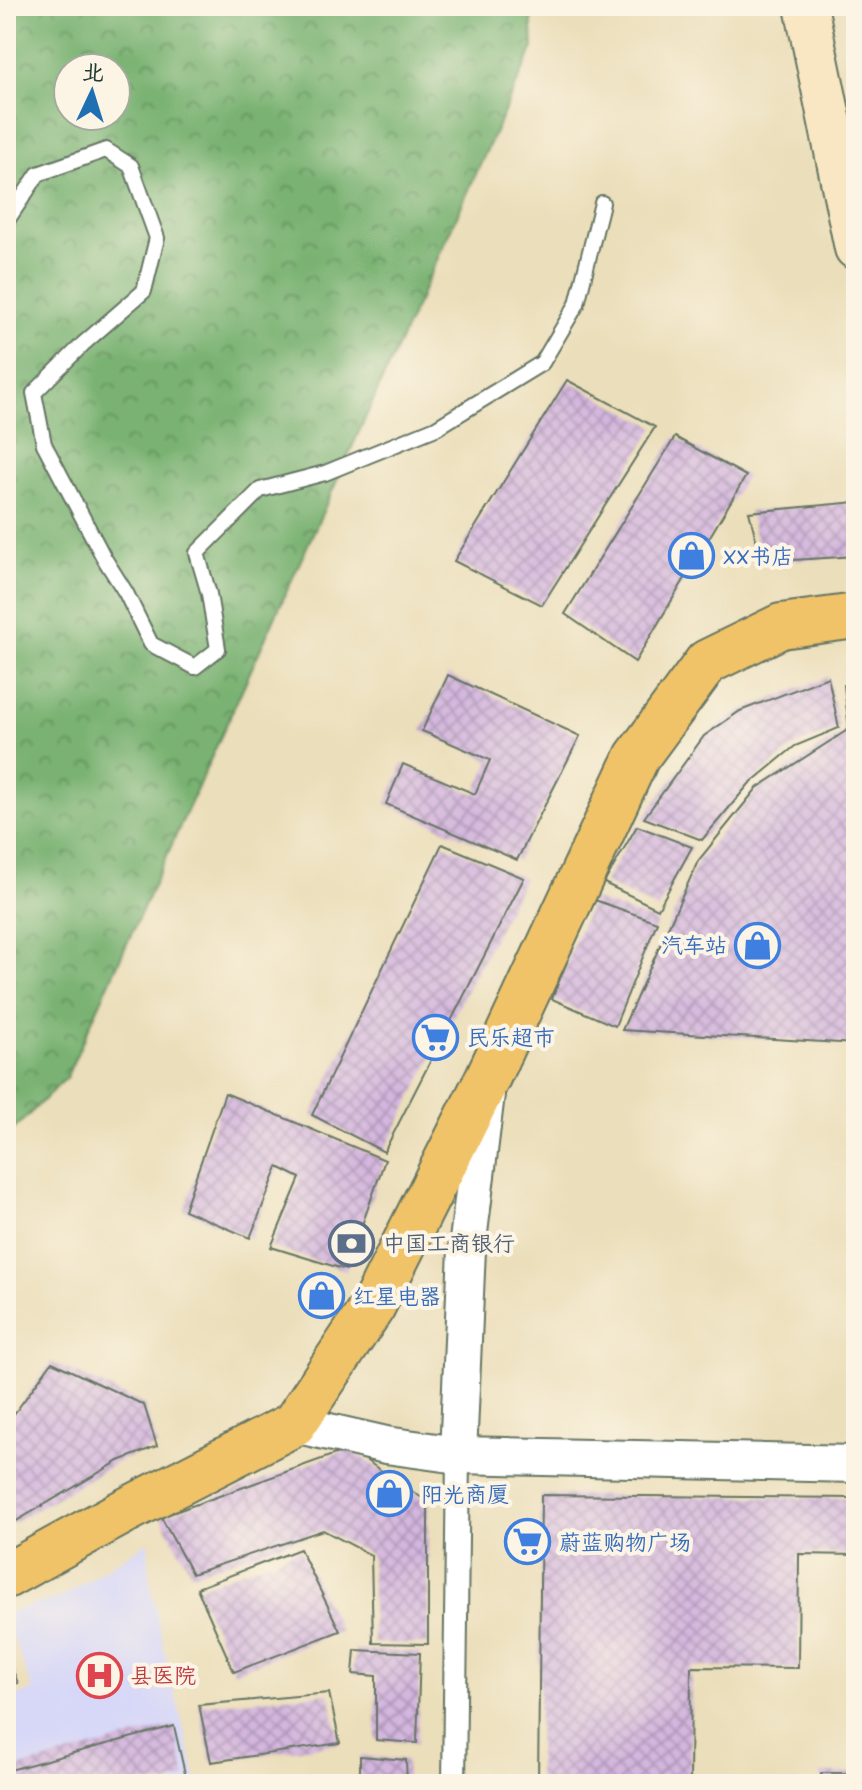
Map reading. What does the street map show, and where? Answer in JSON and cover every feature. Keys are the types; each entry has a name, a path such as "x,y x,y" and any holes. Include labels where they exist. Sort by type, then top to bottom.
{"main road":[{"path":"806,6 856,248"},
{"path":"6,1576 294,1424 373,1306 488,1077 637,757 707,662 781,626 856,616"}],"street":[{"path":"454,1784 458,1455 467,1249 488,1077"},
{"path":"294,1424 386,1445 458,1455 856,1464"}],"lane":[{"path":"6,222 38,174 106,150 131,166 157,238 144,291 83,344 34,393 44,444 151,644 195,667 218,649 209,594 197,553 260,490 325,473 436,428 542,363 577,304 602,203"}],"shaded area":[{"name":"县医院","path":"148,1542 149,1577 198,1784 6,1784 6,1700 33,1690 6,1613 62,1597"}],"green space":[{"path":"6,6 531,6 533,48 66,1078 6,1137"}],"building":[{"path":"567,380 655,427 542,605 454,561"},
{"path":"675,437 746,476 635,662 565,614"},
{"path":"856,502 856,556 762,562 749,512"},
{"path":"448,675 580,736 517,860 386,804 403,764 475,794 490,760 422,731"},
{"path":"828,677 839,728 795,746 749,784 702,840 644,818 704,736 740,711"},
{"name":"汽车站","path":"856,683 856,1044 622,1030 698,861 757,788 849,729 844,685"},
{"path":"637,826 692,847 658,909 604,883"},
{"path":"442,844 524,878 384,1152 312,1115"},
{"path":"592,899 657,922 615,1026 552,999"},
{"path":"225,1093 385,1160 346,1270 271,1247 300,1178 278,1167 250,1238 184,1210"},
{"path":"52,1362 144,1405 157,1446 119,1461 6,1527 6,1425"},
{"path":"349,1449 428,1502 428,1644 373,1643 371,1555 323,1530 192,1574 161,1517"},
{"path":"541,1495 856,1498 856,1555 799,1554 798,1668 691,1667 690,1784 538,1784"},
{"path":"300,1549 340,1631 234,1672 197,1588"},
{"path":"355,1650 420,1653 417,1743 376,1740 376,1676 353,1674"},
{"path":"6,1655 18,1683 6,1686"},
{"path":"329,1693 340,1743 211,1762 199,1705"},
{"path":"174,1726 186,1778 167,1784 6,1784 6,1771"},
{"path":"360,1756 406,1760 407,1784 360,1784"},
{"path":"821,1773 856,1773 856,1784 821,1784"}],"place":[{"name":"XX书店","path":"692,556"},
{"name":"汽车站","path":"758,945"},
{"name":"民乐超市","path":"436,1037"},
{"name":"中国工商银行","path":"352,1243"},
{"name":"红星电器","path":"322,1296"},
{"name":"阳光商厦","path":"390,1494"},
{"name":"蔚蓝购物广场","path":"528,1542"},
{"name":"县医院","path":"99,1675"}]}
